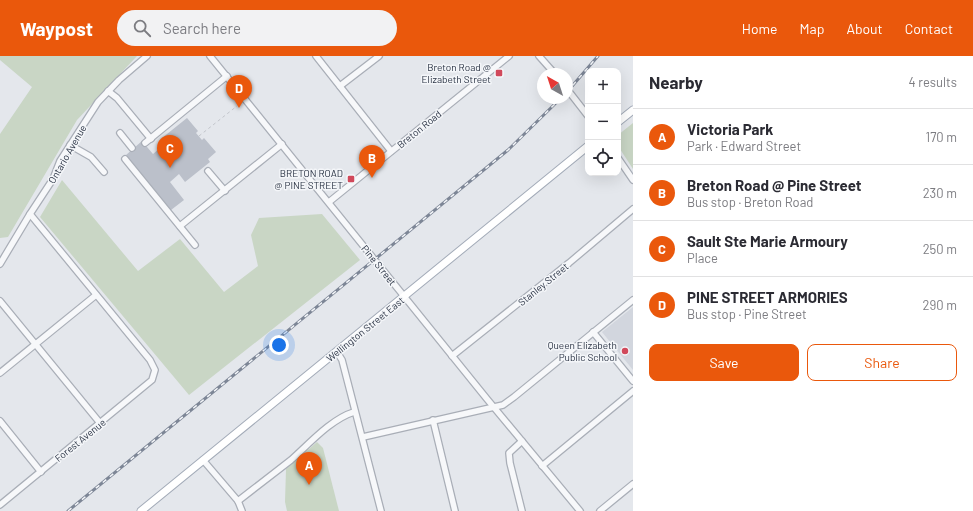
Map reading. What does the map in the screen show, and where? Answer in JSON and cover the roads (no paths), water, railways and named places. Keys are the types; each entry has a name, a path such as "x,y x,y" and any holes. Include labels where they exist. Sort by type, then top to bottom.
{"main road":[{"path":"621,120 632,112"},
{"name":"Wellington Street East","path":"141,511 585,148"}],"street":[{"name":"Ontario Avenue","path":"0,264 53,179 60,161 98,102 119,80 148,56"},
{"name":"Pine Street","path":"210,56 404,297 580,511"},
{"path":"316,56 391,151"},
{"path":"340,86 379,56"},
{"name":"Breton Road","path":"329,202 509,56"},
{"path":"539,56 550,68"},
{"path":"145,144 227,76"},
{"path":"108,91 117,98 151,139"},
{"path":"573,96 585,112"},
{"path":"120,133 132,148"},
{"path":"180,226 282,144"},
{"path":"70,145 91,157 104,172"},
{"path":"125,159 195,245"},
{"path":"621,162 633,180"},
{"path":"208,171 225,191"},
{"name":"Stanley Street","path":"452,356 569,263 633,209"},
{"path":"0,373 96,295 30,214"},
{"name":"Forest Avenue","path":"0,505 152,380 155,370 150,360 96,295"},
{"path":"363,437 503,405 633,300"},
{"path":"0,301 100,423"},
{"path":"593,332 633,381"},
{"path":"337,352 342,360 354,412 363,437 381,511"},
{"path":"542,466 633,391"},
{"path":"238,502 346,414 354,412"},
{"path":"433,420 455,511"},
{"path":"0,421 41,472"},
{"path":"522,441 510,453 510,458 522,511"},
{"path":"204,460 238,502 242,511"},
{"path":"600,511 633,484"}],"railway":[{"path":"573,85 598,56"},
{"path":"68,511 508,150 555,104"}],"place":[{"name":"Breton Road @ Elizabeth Street","path":"499,73"},
{"name":"PINE STREET ARMORIES","path":"239,108"},
{"name":"Sault Ste Marie Armoury","path":"170,168"},
{"name":"Breton Road @ Pine Street","path":"372,178"},
{"name":"BRETON ROAD @ PINE STREET","path":"351,179"},
{"name":"Queen Elizabeth Public School","path":"625,351"},
{"name":"Victoria Park","path":"309,485"}]}
